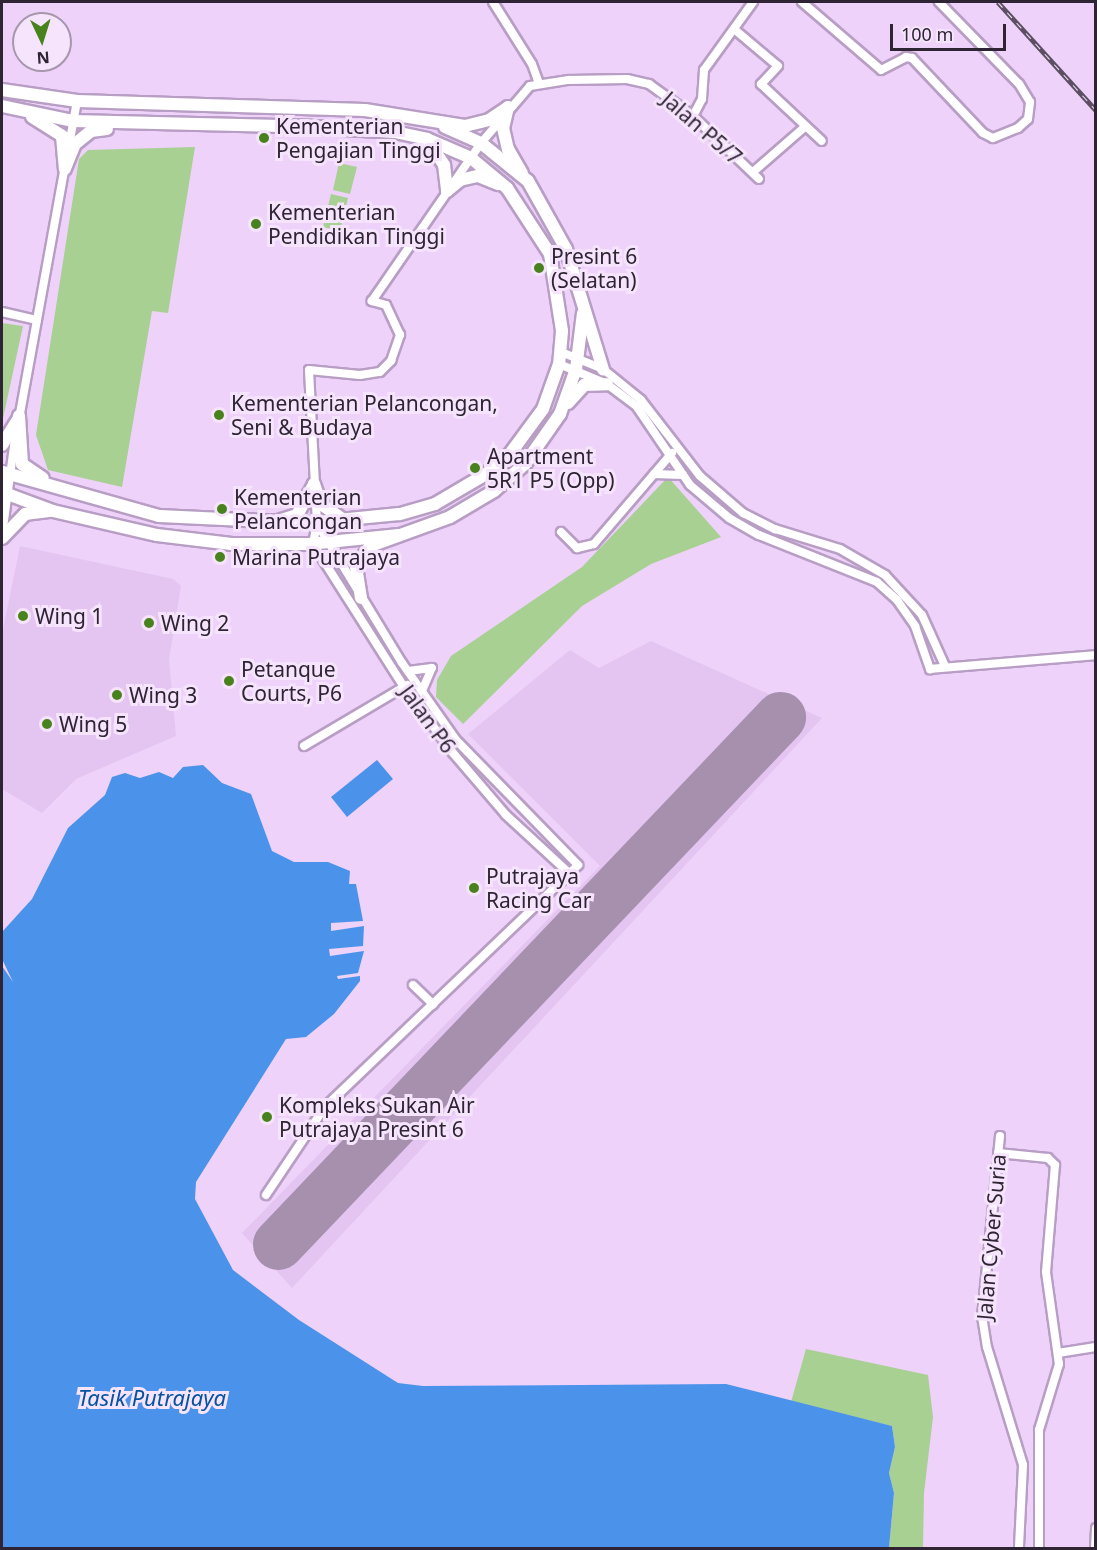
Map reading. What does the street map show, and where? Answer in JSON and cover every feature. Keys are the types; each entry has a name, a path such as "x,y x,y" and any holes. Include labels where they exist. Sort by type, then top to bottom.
{"street":[{"path":"2,90 77,101 354,109 465,126 489,120 508,107 530,86 539,83 532,64 493,2"},
{"path":"693,116 702,99 704,70 753,2"},
{"path":"802,2 880,70 906,57 912,58 982,132 993,138 1018,128 1028,119 1030,102 1019,84 939,2"},
{"path":"734,29 777,66 761,84 822,141"},
{"name":"Jalan P5/7","path":"539,83 637,81 649,84 693,116 756,176 806,126"},
{"path":"2,536 6,494 4,476 19,416 77,101"},
{"path":"171,105 171,125"},
{"path":"2,106 73,121 138,125 312,127 395,132 427,139 471,158 507,188 550,254 560,301 560,358 543,409 510,454 486,474 435,504 350,521 262,524 159,516 4,476"},
{"path":"319,543 309,370 360,375 380,372 392,361 400,335 386,305 372,301 508,107"},
{"path":"508,107 503,128 508,149 559,232 583,313 603,369"},
{"path":"14,109 46,124 62,136 64,169"},
{"path":"430,121 481,143 528,181"},
{"path":"64,169 75,144 92,131 138,125"},
{"path":"427,139 444,165 447,191"},
{"path":"447,191 460,180 478,176 507,188"},
{"path":"2,312 37,320"},
{"path":"560,414 577,363 583,313"},
{"path":"560,358 603,369 641,400 674,452 683,475 705,501 759,535 877,582 897,600 915,626 930,669 1095,654"},
{"path":"577,363 637,408 674,452 714,491 743,513 775,529 840,549 885,575 922,615 945,666"},
{"path":"362,598 356,567 370,546 450,517 494,491 525,464 578,389 607,384"},
{"path":"2,445 19,416"},
{"path":"19,416 20,456 27,470 85,496"},
{"path":"561,532 577,548 594,544 674,452"},
{"path":"654,474 683,475"},
{"path":"314,484 328,512 350,521"},
{"path":"262,524 297,514 314,484"},
{"path":"6,494 53,511 157,535 231,544 319,543 397,535"},
{"path":"2,536 25,514 53,511"},
{"name":"Jalan P6","path":"319,543 362,598 414,681 456,740 578,865 569,873 506,815 404,687 319,543"},
{"path":"408,671 432,668 422,691"},
{"path":"304,746 414,681"},
{"path":"266,1195 325,1107 569,873"},
{"path":"413,985 433,1004"},
{"name":"Jalan Cyber Suria","path":"1000,1136 983,1330 1023,1465 1019,1548"},
{"path":"998,1153 1048,1158 1055,1165 1046,1272 1059,1364 1039,1430 1039,1548"},
{"path":"1058,1353 1095,1347"},
{"path":"1023,1476 1040,1476"},
{"path":"1095,1528 1095,1548"}],"shaded area":[{"path":"20,546 173,579 181,586 169,660 176,736 76,779 42,813 2,789 2,634"},
{"path":"651,641 822,718 292,1288 242,1233 600,866 468,734 570,650 599,668"}],"green space":[{"path":"195,147 168,313 152,311 122,487 48,470 36,435 79,159 88,150"},
{"path":"339,163 357,167 350,194 333,190"},
{"path":"331,194 348,198 340,231 323,227"},
{"path":"2,323 23,326 2,423"},
{"path":"668,477 721,537 651,564 582,606 463,724 436,697 437,680 451,656 582,567"},
{"path":"806,1349 928,1375 933,1417 924,1493 923,1548 889,1548 894,1493 889,1473 895,1447 892,1426 791,1402"}],"water":[{"path":"377,760 393,779 347,817 331,797"},
{"name":"Tasik Putrajaya","path":"203,765 222,783 251,794 272,851 294,862 328,862 350,871 349,884 356,884 363,921 331,923 331,931 364,926 363,946 329,949 330,956 364,951 358,973 337,976 338,979 360,976 360,981 334,1014 306,1037 286,1039 196,1182 195,1199 233,1270 299,1320 398,1383 423,1386 726,1384 892,1426 895,1447 889,1473 894,1493 889,1548 2,1548 2,966 13,982 2,959 2,932 32,899 68,828 105,795 112,777 125,773 140,778 159,772 173,778 183,767"}],"runway":[{"path":"278,1244 780,717"}],"railway":[{"path":"998,2 1096,110"}],"place":[{"name":"Kementerian Pengajian Tinggi","path":"264,138"},
{"name":"Kementerian Pendidikan Tinggi","path":"256,224"},
{"name":"Presint 6 (Selatan)","path":"539,268"},
{"name":"Kementerian Pelancongan, Seni & Budaya","path":"219,415"},
{"name":"Apartment 5R1 P5 (Opp)","path":"475,468"},
{"name":"Kementerian Pelancongan","path":"222,509"},
{"name":"Marina Putrajaya","path":"220,557"},
{"name":"Wing 1","path":"23,616"},
{"name":"Wing 2","path":"149,623"},
{"name":"Petanque Courts, P6","path":"229,681"},
{"name":"Wing 3","path":"117,695"},
{"name":"Wing 5","path":"47,724"},
{"name":"Putrajaya Racing Car","path":"474,888"},
{"name":"Kompleks Sukan Air Putrajaya Presint 6","path":"267,1117"}]}
